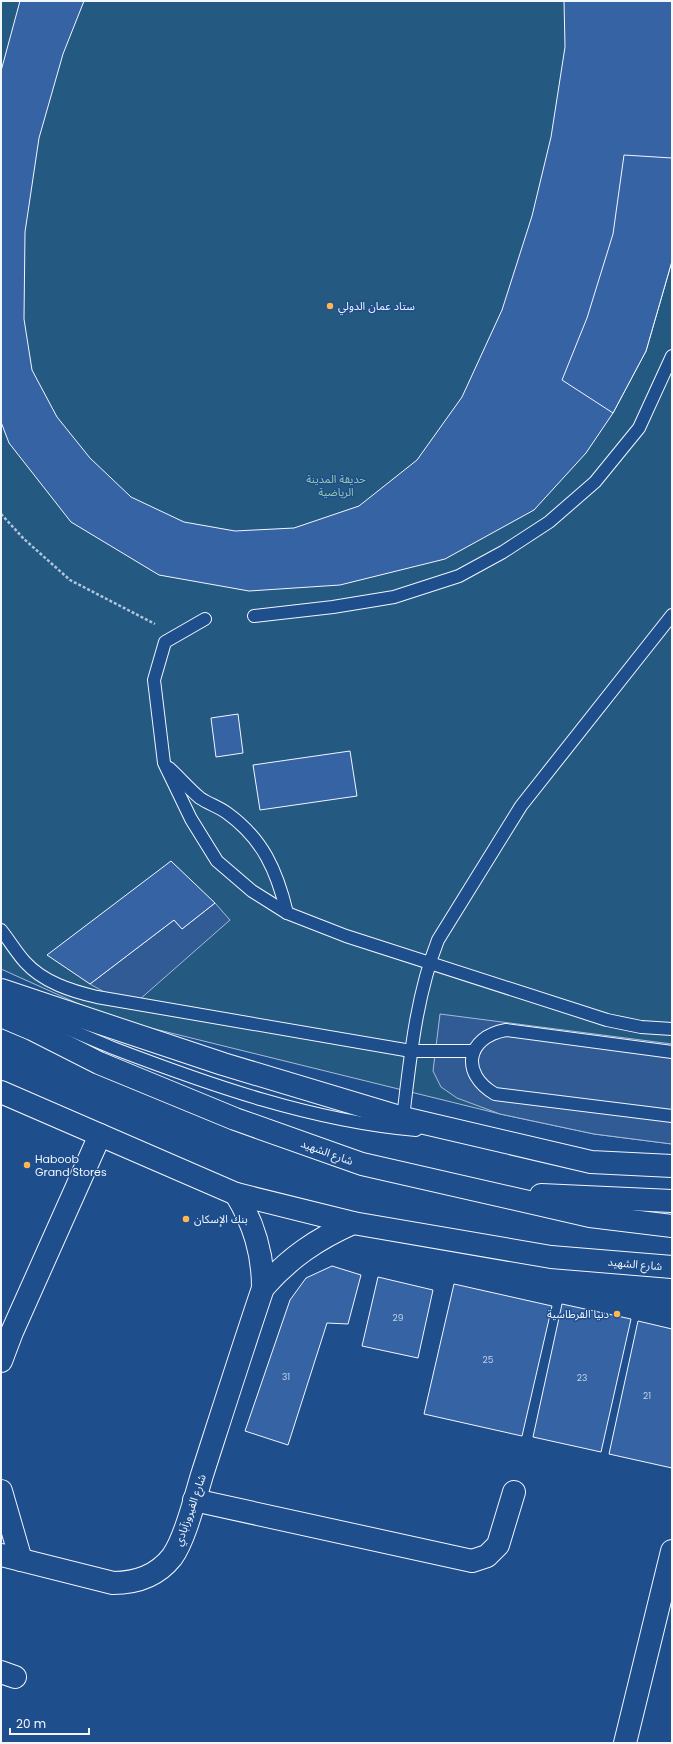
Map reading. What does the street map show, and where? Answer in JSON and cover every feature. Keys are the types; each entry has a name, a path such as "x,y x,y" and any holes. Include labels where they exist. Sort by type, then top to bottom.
{"main road":[{"path":"1,990 223,1064 403,1118 591,1162 672,1166"},
{"name":"شارع الشهيد","path":"1,1016 32,1029 99,1063 235,1119 362,1164 590,1216 672,1226"},
{"name":"شارع الشهيد","path":"8,1096 236,1194 353,1223 551,1257 672,1268"},
{"path":"1,1361 12,1332 100,1135"},
{"path":"482,1192 672,1201"},
{"name":"شارع الفيروزآبادي","path":"11,1558 113,1583 130,1583 146,1578 160,1569 172,1557 180,1542 263,1288 263,1268 260,1249 246,1211 236,1194"},
{"name":"شارع الفيروزآبادي","path":"263,1288 277,1271 303,1249 332,1232 353,1223"},
{"path":"1,1491 11,1558"},
{"path":"194,1500 472,1561 487,1556 498,1545 514,1492"},
{"path":"625,1743 672,1551"}],"lane":[{"path":"254,616 333,607 394,597 460,576 503,552 549,522 595,482 639,428 672,356"},
{"path":"403,1118 411,1051 429,962 438,940 521,806 672,615"},
{"path":"206,619 165,642 154,680 164,763 191,819 217,861 252,891 287,913 346,936 607,1020 641,1027 672,1029"},
{"path":"164,763 201,798 227,813 249,833 267,857 280,884 287,913"},
{"path":"1,930 26,963 46,979 72,991 96,997 411,1051 474,1051"},
{"path":"1,1002 198,1079 328,1117 379,1127 467,1132"},
{"path":"672,1052 506,1030 493,1032 482,1040 474,1051 472,1064 475,1077 483,1087 495,1094 672,1116"},
{"path":"1,1083 8,1096"}],"path":[{"path":"1,514 24,539 70,580 120,608 177,635"}],"green space":[{"name":"حديقة المدينة الرياضية","path":"1,1 672,1 672,1144 594,1134 500,1114 110,1018 1,969"}],"shaded area":[{"path":"215,903 230,920 131,1007 90,984 174,920 182,929"},
{"path":"440,1014 672,1044 672,1144 594,1134 500,1114 457,1098 441,1087 433,1071"}],"building":[{"path":"20,1 84,1 63,54 39,138 25,232 24,319 32,370 57,417 90,458 131,497 184,522 235,531 294,528 359,506 417,460 462,397 502,310 532,216 551,137 565,47 564,1 672,1 672,261 646,351 613,413 586,453 534,510 445,559 340,585 249,591 159,575 71,522 9,443 1,422 1,71"},
{"path":"624,155 672,158 672,261 646,351 613,413 562,380 587,318 613,234"},
{"path":"238,714 243,753 216,757 211,718"},
{"path":"350,751 357,796 260,810 253,765"},
{"path":"171,861 215,903 182,929 174,920 90,984 47,955"},
{"path":"332,1266 361,1275 348,1324 327,1323 288,1445 245,1431 290,1300 306,1278"},
{"path":"378,1277 433,1290 418,1358 362,1346"},
{"path":"454,1284 552,1306 522,1436 424,1414"},
{"path":"562,1304 631,1319 601,1452 533,1437"},
{"path":"638,1321 672,1329 672,1468 609,1454"}],"place":[{"name":"ستاد عمان الدولي","path":"330,306"},
{"name":"Haboob Grand Stores","path":"27,1165"},
{"name":"بنك الإسكان","path":"186,1219"},
{"name":"دنيا القرطاسية","path":"617,1314"}]}
